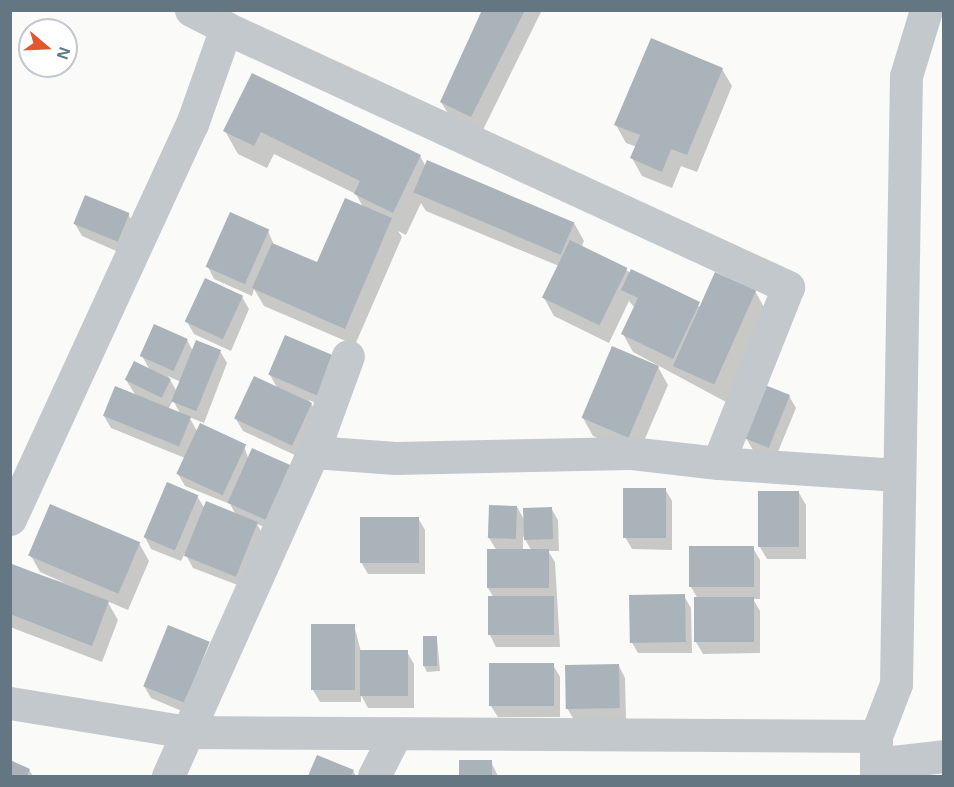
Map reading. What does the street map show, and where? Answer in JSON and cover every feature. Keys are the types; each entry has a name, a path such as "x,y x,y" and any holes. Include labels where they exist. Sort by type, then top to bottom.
{"street":[{"path":"191,10 788,288 718,463"},
{"path":"876,759 896,684 906,76 926,10"},
{"path":"10,519 192,124 226,28"},
{"path":"168,777 313,452 348,356"},
{"path":"313,452 395,458 630,453 718,463 898,475"},
{"path":"10,703 188,732 395,735 876,759 944,756"},
{"path":"374,777 395,735"}],"building":[{"path":"482,10 525,10 471,117 440,102"},
{"path":"651,38 723,68 687,155 671,149 662,172 630,158 640,135 614,125"},
{"path":"252,73 421,155 393,213 354,194 360,181 261,132 254,146 223,131"},
{"path":"427,160 574,223 561,255 413,192"},
{"path":"85,195 130,213 118,242 73,224"},
{"path":"345,198 392,218 345,329 252,288 272,243 317,262"},
{"path":"230,212 269,229 245,284 206,267"},
{"path":"570,240 628,268 599,326 542,298"},
{"path":"631,269 700,302 673,359 621,334 638,298 621,290"},
{"path":"715,272 756,290 714,384 673,366"},
{"path":"205,278 243,296 223,339 185,322"},
{"path":"154,324 188,339 174,371 140,356"},
{"path":"285,335 341,359 324,398 268,375"},
{"path":"196,340 221,350 196,411 171,401"},
{"path":"612,346 659,366 628,438 582,418"},
{"path":"134,361 171,379 162,398 125,380"},
{"path":"254,376 312,403 292,446 234,419"},
{"path":"765,385 790,395 769,448 744,438"},
{"path":"115,386 191,417 179,446 103,416"},
{"path":"200,423 246,445 223,495 176,474"},
{"path":"252,448 291,465 267,520 228,503"},
{"path":"167,482 198,495 175,551 144,537"},
{"path":"623,488 666,488 666,538 623,538"},
{"path":"758,491 799,491 799,547 758,547"},
{"path":"206,501 258,522 236,577 184,556"},
{"path":"50,504 140,542 118,594 28,556"},
{"path":"489,505 517,506 516,539 488,538"},
{"path":"552,507 553,539 524,540 523,508"},
{"path":"360,517 419,517 419,563 360,563"},
{"path":"689,546 754,546 754,587 689,587"},
{"path":"487,549 549,549 549,588 487,588"},
{"path":"12,564 109,601 92,646 10,614"},
{"path":"685,594 686,642 630,643 629,595"},
{"path":"488,596 554,596 554,635 488,635"},
{"path":"694,597 754,597 754,642 694,642"},
{"path":"311,624 355,624 355,690 311,690"},
{"path":"168,625 210,642 185,703 143,686"},
{"path":"423,636 437,636 437,666 423,666"},
{"path":"360,650 408,650 408,696 360,696"},
{"path":"489,663 554,663 554,706 489,706"},
{"path":"619,664 620,708 566,709 565,665"},
{"path":"317,755 354,770 351,776 308,776"},
{"path":"10,760 30,769 27,776 10,776"},
{"path":"459,760 492,760 492,776 459,776"}]}
